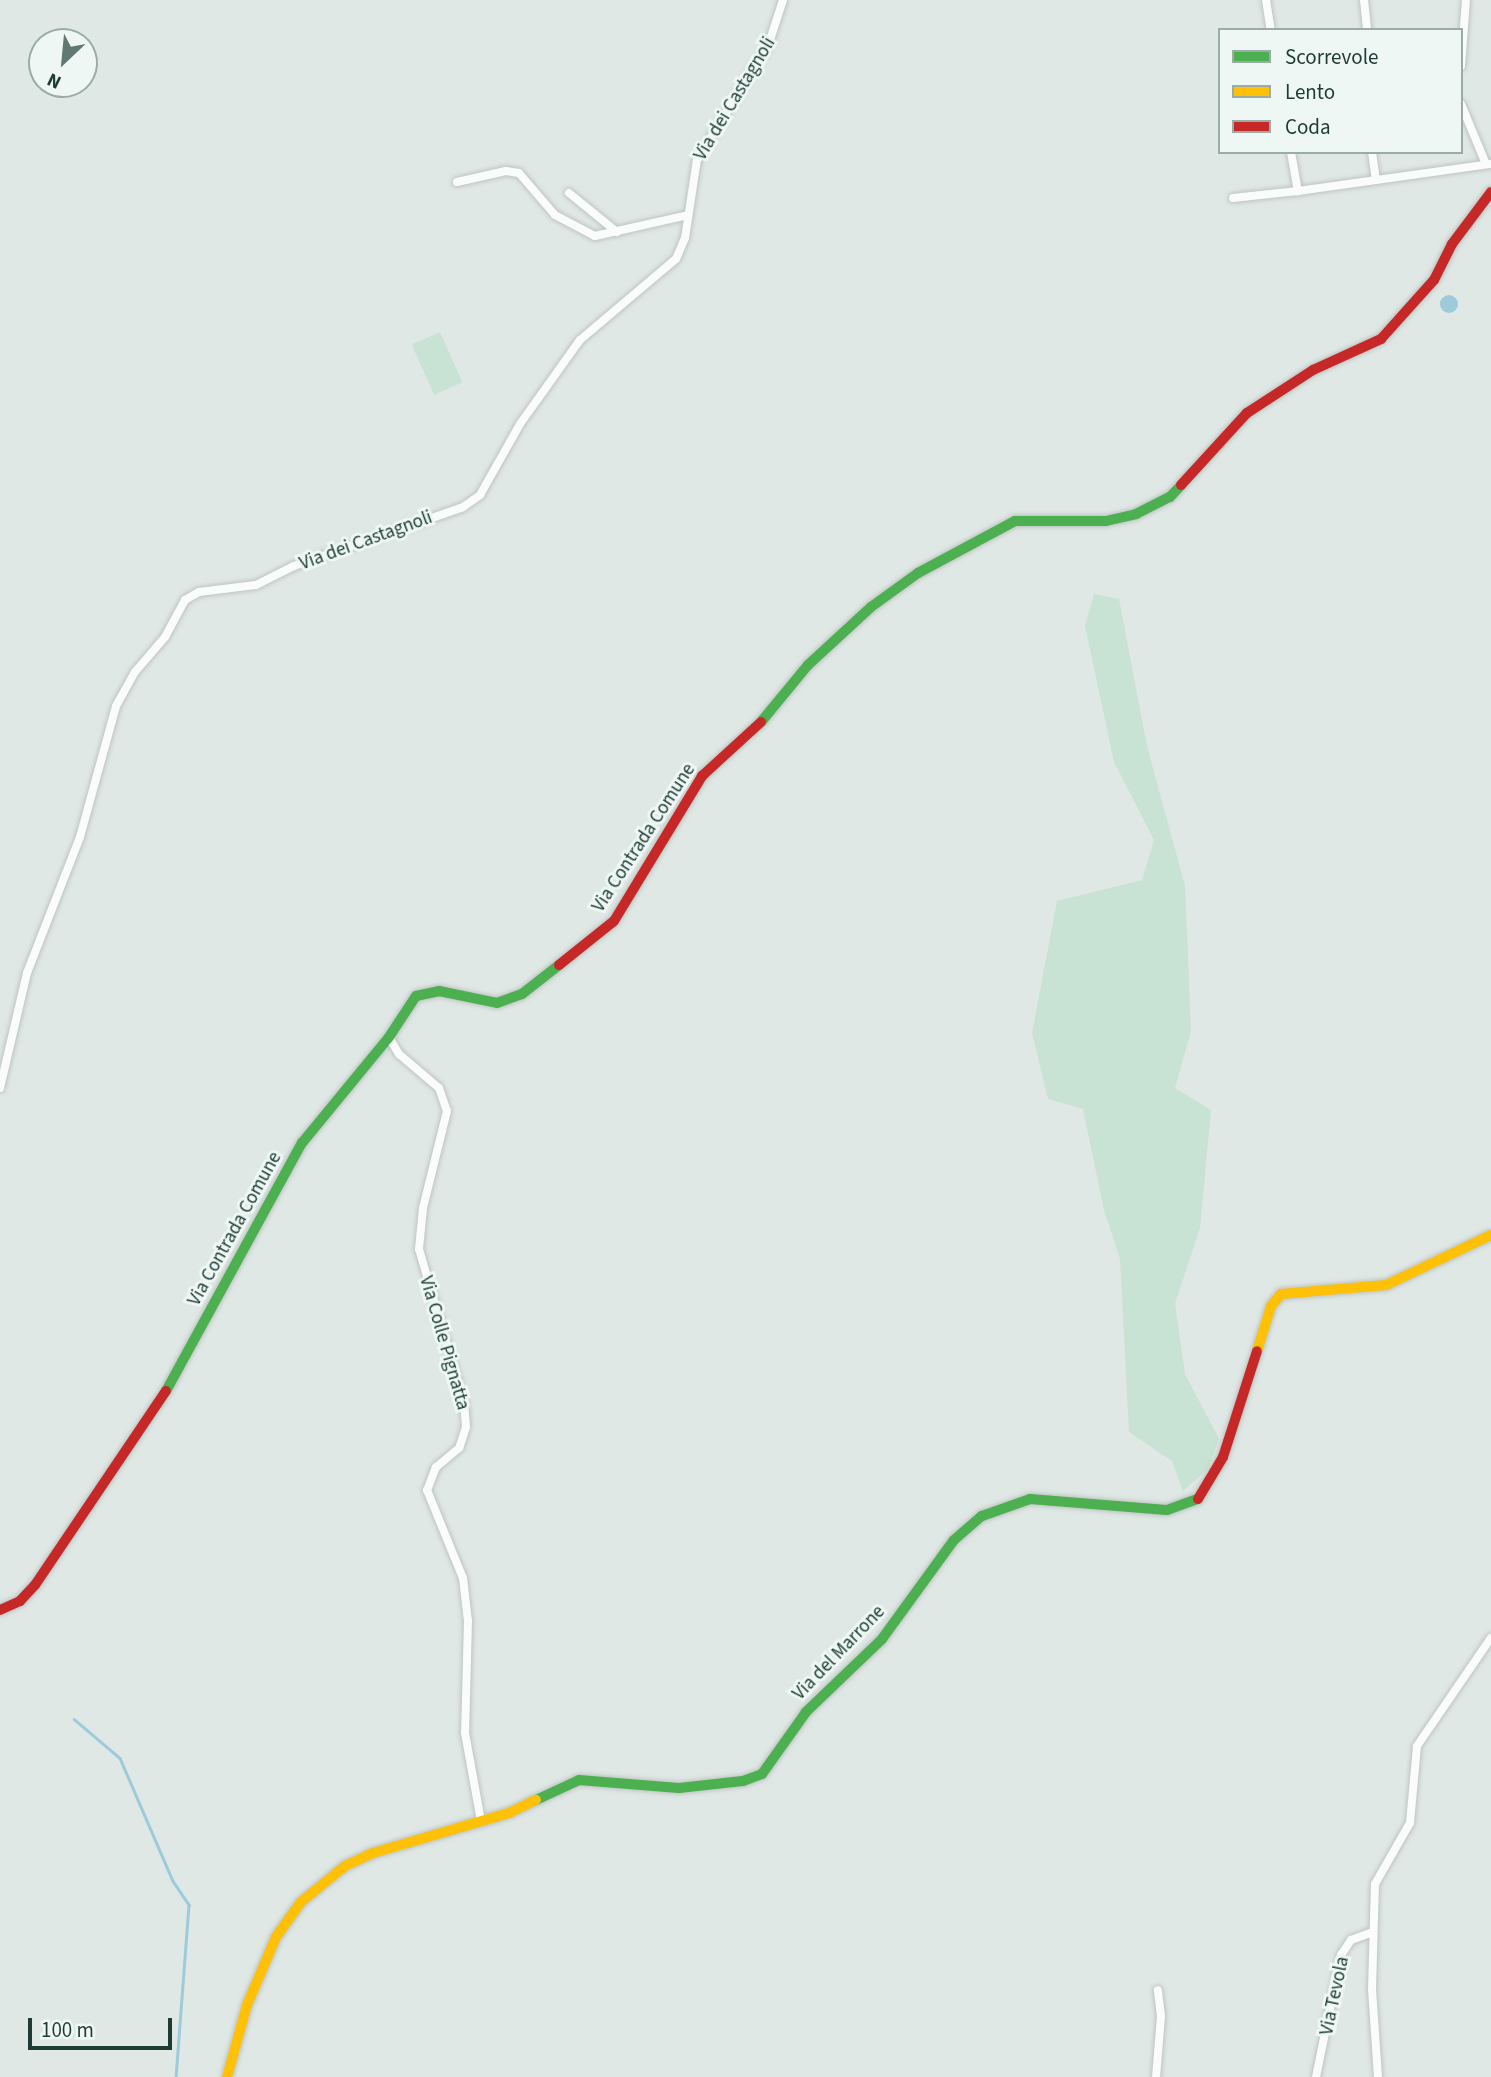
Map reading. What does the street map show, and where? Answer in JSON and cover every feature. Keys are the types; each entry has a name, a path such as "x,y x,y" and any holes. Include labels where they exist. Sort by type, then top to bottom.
{"street":[{"name":"Via dei Castagnoli","path":"0,1088 27,973 80,837 116,706 135,672 167,635 185,600 199,592 256,585 474,500 580,340 676,259 688,215 699,156 773,36 783,0"},
{"path":"1266,0 1271,28"},
{"path":"1364,0 1367,28"},
{"path":"1463,40 1466,0"},
{"path":"1233,198 1489,164 1463,108"},
{"path":"1291,154 1298,191"},
{"path":"1372,154 1376,180"},
{"path":"457,182 516,172 531,182 563,222 595,236 688,215"},
{"name":"Via Contrada Comune","path":"0,1610 20,1601 38,1580 173,1381 237,1256 313,1127 389,1037 420,994 443,992 484,1002 510,1000 609,926 707,771 751,733 814,660 881,599 1015,521 1106,521 1143,511 1170,497 1247,413 1318,367 1381,339 1434,280 1452,244 1491,192"},
{"path":"569,193 617,232"},
{"name":"Via Colle Pignatta","path":"389,1037 399,1054 439,1087 447,1111 425,1198 419,1249 464,1403 466,1427 459,1448 433,1472 428,1490 463,1578 468,1621 465,1733 481,1821"},
{"name":"Via del Marrone","path":"227,2077 247,2006 269,1953 304,1898 364,1856 481,1821 579,1780 679,1788 743,1782 762,1774 806,1712 883,1639 954,1541 982,1516 1026,1499 1167,1510 1197,1500 1223,1457 1272,1306 1280,1294 1386,1284 1491,1235"},
{"path":"1378,2077 1373,2034 1375,1884 1410,1823 1416,1746 1491,1638"},
{"name":"Via Tevola","path":"1317,2077 1341,1955 1351,1940 1373,1932"},
{"path":"1156,2077 1161,2016 1158,1990"}],"green space":[{"path":"440,332 462,382 434,395 412,345"},
{"path":"1094,594 1119,599 1147,746 1185,886 1191,1031 1175,1088 1211,1110 1200,1228 1175,1304 1185,1374 1219,1439 1208,1469 1183,1491 1172,1461 1129,1432 1120,1259 1104,1210 1083,1109 1048,1099 1032,1033 1057,901 1142,880 1154,840 1114,762 1085,626"}],"water":[{"path":"1445,295 1453,295 1458,304 1456,311 1445,313 1440,308 1440,300"}],"waterway":[{"path":"74,1719 120,1758 173,1881 189,1905 176,2077"}],"traffic: fast":[{"path":"761,722 808,665 871,607 918,573 1015,521 1106,521 1136,514 1170,497 1181,485"},
{"path":"166,1391 302,1143 389,1037 416,996 439,991 497,1003 522,994 559,965"},
{"path":"536,1800 579,1780 679,1788 743,1781 762,1774 806,1712 882,1639 954,1540 982,1516 1030,1499 1167,1510 1198,1499"}],"traffic: slow":[{"path":"1257,1351 1271,1306 1281,1294 1386,1285 1491,1235"},
{"path":"227,2077 247,2005 276,1937 301,1902 345,1866 373,1853 509,1813 536,1800"}],"traffic: jam":[{"path":"1181,485 1247,413 1313,370 1381,339 1434,280 1452,244 1491,192"},
{"path":"559,965 614,921 702,776 761,722"},
{"path":"1198,1499 1223,1457 1257,1351"},
{"path":"0,1610 20,1601 35,1585 166,1391"}]}
